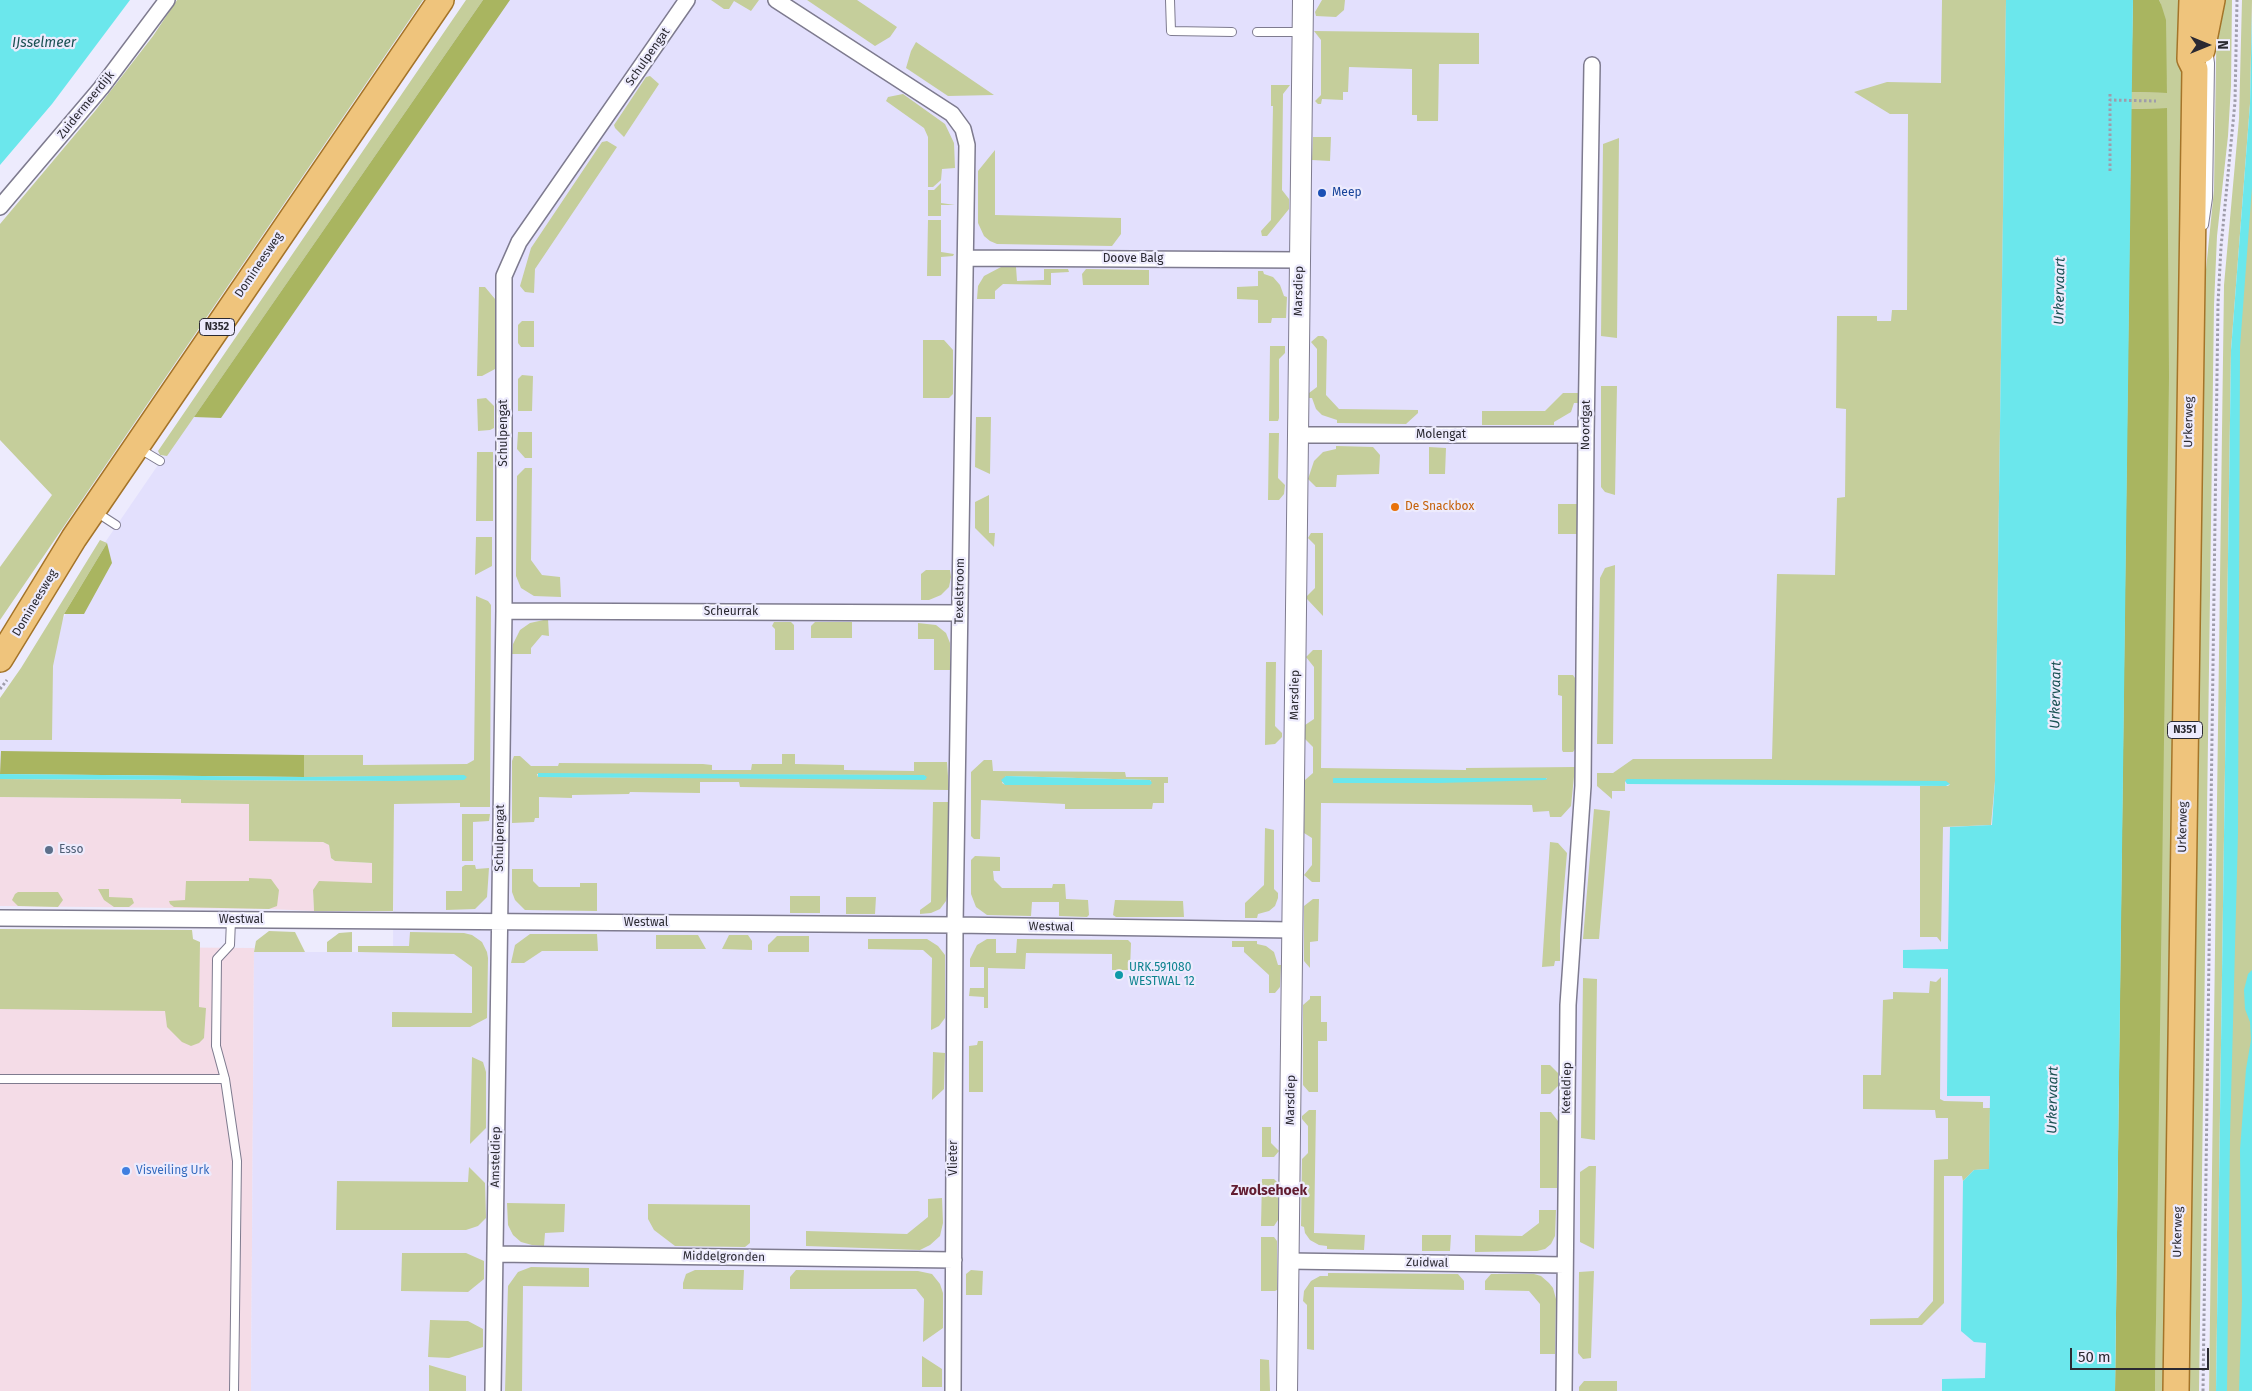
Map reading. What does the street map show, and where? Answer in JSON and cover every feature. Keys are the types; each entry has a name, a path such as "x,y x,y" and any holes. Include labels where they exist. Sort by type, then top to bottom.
{"main road":[{"name":"Domineesweg","path":"0,628 89,507 429,0"},
{"name":"Domineesweg","path":"132,443 441,0"},
{"name":"Urkerweg","path":"2192,0 2190,59 2195,69"},
{"name":"Urkerweg","path":"2176,1391 2195,69 2201,58 2212,0"},
{"name":"Domineesweg","path":"0,660 89,507"}],"street":[{"name":"Zuidermeerdijk","path":"0,207 101,88 167,0"},
{"name":"Schulpengat","path":"498,922 504,611 504,276 519,242 687,0"},
{"path":"776,0 952,114 963,129 967,145 967,258"},
{"name":"Marsdiep","path":"1287,1391 1303,0"},
{"name":"Noordgat","path":"1583,786 1592,65"},
{"name":"Doove Balg","path":"967,258 1299,260"},
{"name":"Texelstroom","path":"955,925 959,613 967,258"},
{"name":"Molengat","path":"1297,435 1586,435"},
{"name":"Scheurrak","path":"504,611 959,613"},
{"name":"Keteldiep","path":"1564,1391 1568,1004 1583,786"},
{"name":"Westwal","path":"0,918 955,925 1292,930"},
{"name":"Amsteldiep","path":"493,1391 498,922"},
{"name":"Vlieter","path":"953,1391 955,925"},
{"name":"Middelgronden","path":"494,1254 954,1260"},
{"name":"Zuidwal","path":"1288,1261 1565,1265"}],"lane":[{"path":"1170,0 1171,31 1232,32"},
{"path":"1257,32 1302,32"},
{"name":"Urkerweg","path":"2191,262 2204,224 2208,198 2210,63 2206,34"},
{"path":"132,443 160,461"},
{"path":"89,507 116,525"},
{"path":"231,920 230,945 217,959 216,1046 225,1079 238,1161 234,1391"},
{"path":"0,1079 225,1079"}],"path":[{"path":"2204,1391 2218,303 2221,247 2235,102 2237,0"},
{"path":"2110,94 2110,172"},
{"path":"2110,100 2156,101"}],"shaded area":[{"path":"476,0 2036,0 2021,1391 251,1391 254,952 393,952 394,781 0,779 0,733 106,541"},
{"path":"0,797 181,799 182,803 250,804 249,841 323,842 329,845 331,858 335,861 372,863 372,883 313,890 314,911 0,906"},
{"name":"Visveiling Urk","path":"0,946 254,948 251,1391 0,1391"}],"green space":[{"path":"177,0 423,0 0,620 0,567 52,495 0,440 0,224 95,111 153,36"},
{"path":"466,0 483,0 167,456 160,455 158,451"},
{"path":"483,0 510,0 221,418 194,417"},
{"path":"711,0 759,0 751,11 734,1 729,9 724,9"},
{"path":"807,0 857,0 897,27 890,37 875,46"},
{"path":"1322,0 1345,0 1344,10 1336,17 1316,16 1315,12"},
{"path":"1942,0 2006,0 1995,781 1991,825 1943,827 1941,942 1937,937 1920,937 1920,786 1948,786 1950,784 1625,781 1625,791 1612,791 1612,799 1597,786 1597,773 1613,773 1633,759 1772,759 1777,574 1835,575 1837,498 1845,497 1846,409 1836,408 1837,316 1877,316 1877,321 1891,321 1892,310 1907,310 1908,114 1890,114 1854,92 1887,82 1941,83"},
{"path":"2133,0 2159,0 2161,4 2166,20 2167,93 2131,92"},
{"path":"2159,0 2185,0 2166,1391 2155,1391 2166,108 2131,109 2131,92 2167,93 2161,4"},
{"path":"2217,0 2232,0 2231,86 2228,136 2217,236 2214,305 2199,1391 2184,1391 2203,299 2214,190"},
{"path":"2242,0 2252,0 2250,104 2231,350 2216,1391 2209,1391 2224,285 2239,119"},
{"path":"1314,31 1479,33 1479,64 1439,64 1438,121 1417,121 1417,115 1412,115 1412,69 1349,67 1348,92 1343,92 1343,100 1322,99 1321,104 1318,104 1315,101 1321,95 1321,40"},
{"path":"916,42 994,95 948,96 906,68"},
{"path":"650,76 659,84 624,137 614,125 646,77"},
{"path":"1271,85 1290,85 1283,94 1282,190 1289,199 1289,209 1267,236 1262,236 1261,231 1271,220 1273,106 1271,106"},
{"path":"903,94 945,124 954,143 955,168 942,169 941,180 933,187 928,187 928,137 924,128 886,101 888,97"},
{"path":"2167,108 2169,377 2155,1391 2115,1391 2131,109"},
{"path":"1313,137 1331,137 1330,161 1312,160"},
{"path":"1619,138 1617,338 1601,336 1603,144"},
{"path":"607,141 617,147 535,269 534,293 525,292 520,286 531,248 602,142"},
{"path":"995,150 995,215 1121,218 1121,234 1112,246 997,244 990,241 984,236 978,223 978,171"},
{"path":"2252,153 2252,1391 2220,1391 2234,348"},
{"path":"941,183 941,203 955,205 941,205 941,216 928,216 928,190 934,190"},
{"path":"928,220 941,220 941,252 954,254 953,256 941,257 941,276 927,276"},
{"path":"1001,267 1016,267 1017,281 1044,280 1044,269 1068,269 1069,272 1051,273 1051,285 1003,284 995,291 995,299 977,299 978,286 984,276"},
{"path":"1086,269 1149,270 1149,285 1083,285 1082,274"},
{"path":"1258,271 1263,271 1264,274 1273,277 1280,285 1284,296 1287,297 1286,318 1272,318 1271,323 1258,323 1258,300 1237,299 1237,287 1258,286"},
{"path":"479,287 485,287 495,299 495,369 482,376 477,376"},
{"path":"522,321 534,321 534,347 521,347 518,343 518,325"},
{"path":"1318,336 1323,336 1327,340 1326,395 1339,409 1418,410 1418,413 1406,424 1337,423 1337,420 1322,415 1316,409 1312,398 1309,398 1309,393 1317,387 1317,349 1311,342"},
{"path":"923,340 944,340 953,350 953,394 949,398 923,398"},
{"path":"1270,346 1285,346 1285,353 1279,359 1278,421 1269,421"},
{"path":"522,375 533,376 532,411 518,411 518,379"},
{"path":"1601,386 1617,386 1615,495 1605,492 1601,487"},
{"path":"1563,393 1579,393 1579,403 1574,403 1571,412 1554,422 1554,425 1482,425 1482,411 1545,411"},
{"path":"486,398 494,406 494,428 478,431 477,399"},
{"path":"976,417 991,417 990,474 975,467"},
{"path":"518,432 532,432 532,458 525,458 517,449"},
{"path":"1269,433 1279,433 1278,478 1285,485 1284,494 1279,500 1268,500"},
{"path":"1336,446 1373,447 1380,455 1379,474 1337,475 1336,487 1316,487 1308,479 1314,461 1323,452 1336,449"},
{"path":"1429,447 1446,448 1445,474 1429,474"},
{"path":"477,452 493,452 493,521 476,521"},
{"path":"525,468 532,468 531,560 542,575 560,577 561,597 534,596 521,588 516,576 517,476"},
{"path":"989,495 989,533 995,533 994,547 975,528 975,502"},
{"path":"1558,504 1577,504 1577,534 1558,534"},
{"path":"1311,533 1323,533 1323,616 1307,599 1307,596 1315,588 1315,545 1308,538"},
{"path":"476,537 492,537 492,566 475,575"},
{"path":"100,540 107,543 64,614 53,666 52,740 0,740 0,698 21,668"},
{"path":"107,543 112,563 84,614 64,614"},
{"path":"1615,565 1613,744 1597,744 1600,578 1605,568"},
{"path":"926,570 950,570 951,577 949,587 941,595 929,600 921,600 921,574"},
{"path":"476,596 488,601 491,605 490,807 460,807 460,803 394,804 393,911 314,911 313,890 319,881 372,883 372,863 335,861 331,858 329,845 323,842 249,841 249,804 181,803 181,799 0,797 0,779 394,781 466,776 304,777 304,755 363,755 363,765 467,764 474,760"},
{"path":"548,619 549,636 542,635 531,648 531,654 512,654 513,644 520,630 530,623"},
{"path":"774,622 791,622 794,625 794,650 775,650 775,629 772,626"},
{"path":"815,622 852,622 852,638 811,638 811,626"},
{"path":"918,623 936,625 946,633 950,643 950,670 934,670 934,639 918,639"},
{"path":"1313,650 1322,650 1321,768 1466,770 1466,768 1575,767 1571,806 1561,817 1550,817 1549,811 1533,812 1532,805 1321,803 1320,882 1312,882 1304,875 1312,865 1312,838 1304,833 1305,780 1313,773 1313,747 1305,739 1305,725 1314,719 1314,667 1306,657","holes":["1333,778 1547,779 1333,782"]},
{"path":"1266,662 1276,662 1275,726 1282,733 1282,737 1275,744 1265,745"},
{"path":"1558,675 1573,675 1575,678 1575,749 1573,752 1563,752 1562,750 1562,696 1558,695"},
{"path":"1,751 304,755 304,777 0,774"},
{"path":"782,754 795,754 795,764 844,765 844,770 914,771 914,762 947,762 949,790 740,787 739,782 700,782 700,793 630,792 629,794 572,795 572,798 539,797 539,818 535,818 534,822 512,823 512,761 514,756 520,756 531,766 558,766 559,763 703,764 712,765 712,770 751,770 752,764 782,764","holes":["537,774 924,775 926,779 538,777"]},
{"path":"984,760 992,760 993,771 1125,772 1126,777 1168,777 1168,783 1164,783 1164,803 1153,803 1152,809 1065,809 1065,804 981,800 980,839 974,839 971,836 971,772","holes":["1006,776 1150,780 1150,785 1006,785 1002,783"]},
{"path":"933,802 949,802 948,891 946,901 940,909 931,913 920,914 920,910 931,902"},
{"path":"1594,809 1610,811 1599,939 1583,939"},
{"path":"462,814 490,814 489,821 473,822 473,861 462,861"},
{"path":"1265,828 1274,830 1274,889 1278,893 1278,898 1275,906 1269,911 1258,914 1257,918 1245,918 1245,903 1264,885"},
{"path":"1550,842 1558,843 1567,853 1560,934 1560,961 1555,961 1554,966 1542,967"},
{"path":"975,856 1000,857 1000,871 993,871 994,880 1002,888 1052,888 1053,884 1065,884 1066,899 1088,900 1089,915 1087,917 1059,916 1059,902 1032,902 1031,916 987,915 976,907 971,894 971,860"},
{"path":"465,865 475,865 476,869 489,868 487,897 475,909 446,910 446,891 462,891 462,867"},
{"path":"512,869 533,869 533,881 539,887 580,887 580,883 597,883 597,911 525,910 515,900 512,892"},
{"path":"249,878 271,879 279,890 277,906 269,909 174,907 169,901 185,900 186,881 249,881"},
{"path":"98,889 109,889 109,897 132,898 134,903 129,907 114,907 104,900"},
{"path":"18,892 58,892 63,900 58,907 18,906 12,900"},
{"path":"790,896 820,896 820,913 790,913"},
{"path":"846,897 876,897 875,914 846,914"},
{"path":"1313,899 1319,899 1318,941 1310,942 1310,968 1304,961 1304,906"},
{"path":"1115,900 1183,901 1184,917 1116,917 1113,915"},
{"path":"0,929 192,930 193,939 200,942 199,1007 206,1008 204,1038 199,1043 191,1046 182,1042 167,1027 165,1011 0,1009"},
{"path":"269,931 295,932 305,952 254,952 256,941"},
{"path":"352,932 352,952 327,952 327,942 339,933"},
{"path":"410,932 464,933 472,935 482,942 488,958 487,1018 470,1027 392,1027 392,1012 472,1013 472,967 454,954 358,952 358,946 409,946"},
{"path":"530,934 597,934 598,951 542,951 524,963 511,963 515,945"},
{"path":"656,935 698,935 706,949 656,949"},
{"path":"729,935 748,935 752,941 752,950 722,949"},
{"path":"777,936 809,936 809,952 768,952 768,945"},
{"path":"868,939 927,939 938,946 945,955 945,1018 939,1026 931,1030 932,958 923,950 868,949"},
{"path":"987,939 996,939 996,953 1016,953 1017,939 1128,940 1131,943 1130,970 1112,970 1112,954 1026,953 1025,969 988,968 988,1008 984,1008 984,997 969,996 970,988 984,988 984,967 970,967 970,959 977,945"},
{"path":"1232,941 1257,941 1257,944 1266,946 1274,952 1278,965 1281,965 1280,987 1275,993 1269,993 1269,975 1244,952 1244,947 1232,947"},
{"path":"1941,977 1940,1099 1944,1101 1983,1102 1983,1108 1990,1108 1989,1169 1974,1170 1963,1181 1962,1176 1944,1176 1944,1303 1922,1325 1870,1325 1870,1319 1918,1318 1933,1301 1934,1160 1948,1159 1948,1118 1936,1118 1935,1110 1863,1109 1863,1075 1881,1075 1883,1000 1893,999 1893,992 1929,993 1930,981 1936,982"},
{"path":"1583,978 1597,979 1595,1140 1581,1138"},
{"path":"1310,996 1321,996 1321,1022 1327,1022 1327,1041 1318,1041 1318,1092 1309,1092 1303,1085 1303,1005 1310,999"},
{"path":"978,1041 983,1041 983,1092 969,1092 969,1046 977,1045"},
{"path":"933,1052 945,1053 944,1089 932,1100"},
{"path":"472,1057 483,1062 486,1072 486,1128 470,1144"},
{"path":"1541,1065 1550,1065 1558,1073 1558,1086 1550,1094 1541,1094"},
{"path":"1309,1110 1316,1110 1314,1233 1365,1235 1364,1250 1327,1249 1327,1246 1319,1245 1310,1240 1305,1233 1304,1227 1301,1226 1302,1159 1308,1153 1308,1126 1302,1119 1302,1116"},
{"path":"1540,1112 1551,1112 1558,1121 1557,1188 1540,1188"},
{"path":"1262,1127 1271,1127 1271,1143 1279,1151 1274,1157 1262,1157"},
{"path":"1589,1166 1596,1166 1594,1249 1580,1242 1580,1172"},
{"path":"469,1167 485,1183 486,1218 478,1226 466,1230 336,1230 337,1181 468,1182"},
{"path":"1262,1179 1274,1179 1278,1183 1278,1220 1274,1226 1261,1226"},
{"path":"942,1198 943,1223 940,1236 930,1245 920,1250 806,1246 806,1231 907,1234 928,1217 928,1199"},
{"path":"507,1203 565,1204 564,1232 545,1233 544,1246 521,1242 513,1235 508,1225"},
{"path":"648,1204 750,1205 750,1243 745,1247 675,1246 654,1230 648,1219"},
{"path":"1539,1210 1556,1210 1555,1236 1551,1244 1545,1249 1537,1251 1475,1252 1475,1235 1522,1236 1539,1223"},
{"path":"1422,1235 1451,1235 1450,1251 1422,1251"},
{"path":"1261,1237 1274,1237 1277,1241 1277,1290 1275,1291 1261,1291"},
{"path":"402,1253 466,1253 484,1261 484,1279 468,1292 401,1291"},
{"path":"531,1267 589,1268 589,1287 523,1286 522,1391 505,1391 508,1286 518,1272"},
{"path":"695,1270 744,1270 743,1290 683,1289 686,1274"},
{"path":"796,1270 918,1271 932,1274 940,1284 943,1293 943,1328 923,1342 924,1299 916,1289 790,1289 790,1277"},
{"path":"971,1270 983,1271 982,1295 966,1295 966,1274"},
{"path":"1594,1271 1591,1358 1583,1359 1578,1353 1579,1272"},
{"path":"1328,1273 1458,1274 1464,1281 1464,1290 1314,1287 1314,1350 1307,1349 1307,1305 1303,1301 1304,1291 1311,1281 1320,1276 1328,1276"},
{"path":"1491,1274 1534,1274 1541,1276 1553,1288 1556,1299 1555,1354 1540,1354 1540,1304 1529,1291 1485,1290 1485,1281"},
{"path":"430,1320 468,1321 483,1329 483,1347 449,1358 428,1357"},
{"path":"922,1356 942,1369 942,1387 922,1387"},
{"path":"1260,1359 1269,1360 1270,1391 1260,1391"},
{"path":"429,1365 466,1376 466,1391 429,1391"},
{"path":"1584,1381 1617,1381 1617,1391 1579,1391 1579,1387"}],"water":[{"name":"IJsselmeer","path":"0,0 130,0 52,104 0,165"},
{"name":"Urkervaart","path":"2006,0 2133,0 2115,1391 1942,1391 1942,1379 1985,1378 1986,1343 1974,1342 1961,1331 1963,1181 1974,1170 1989,1169 1990,1096 1947,1096 1948,969 1903,968 1903,950 1948,949 1950,827 1992,825 1995,781"},
{"path":"2252,14 2252,187 2240,347 2238,833 2230,1136 2227,1391 2216,1391 2231,350 2250,104"},
{"path":"538,773 924,775 927,777 925,780 538,777"},
{"path":"0,774 304,777 464,775 467,777 464,780 394,781 0,779"},
{"path":"1006,776 1150,780 1152,783 1150,785 1005,785 1001,780"},
{"path":"1333,778 1547,779 1439,783 1333,783"},
{"path":"1627,779 1946,781 1950,784 1946,786 1627,784 1625,781"},
{"path":"2252,970 2252,1391 2239,1391 2242,1299 2240,1150 2246,1069 2251,1040 2250,1022 2245,1009 2244,990 2248,974"}],"place":[{"name":"Meep","path":"1322,193"},
{"name":"De Snackbox","path":"1395,507"},
{"name":"Esso","path":"49,850"},
{"name":"URK.591080 WESTWAL 12","path":"1119,975"},
{"name":"Visveiling Urk","path":"126,1171"}],"district":[{"name":"Zwolsehoek","path":"1269,1191"}]}
